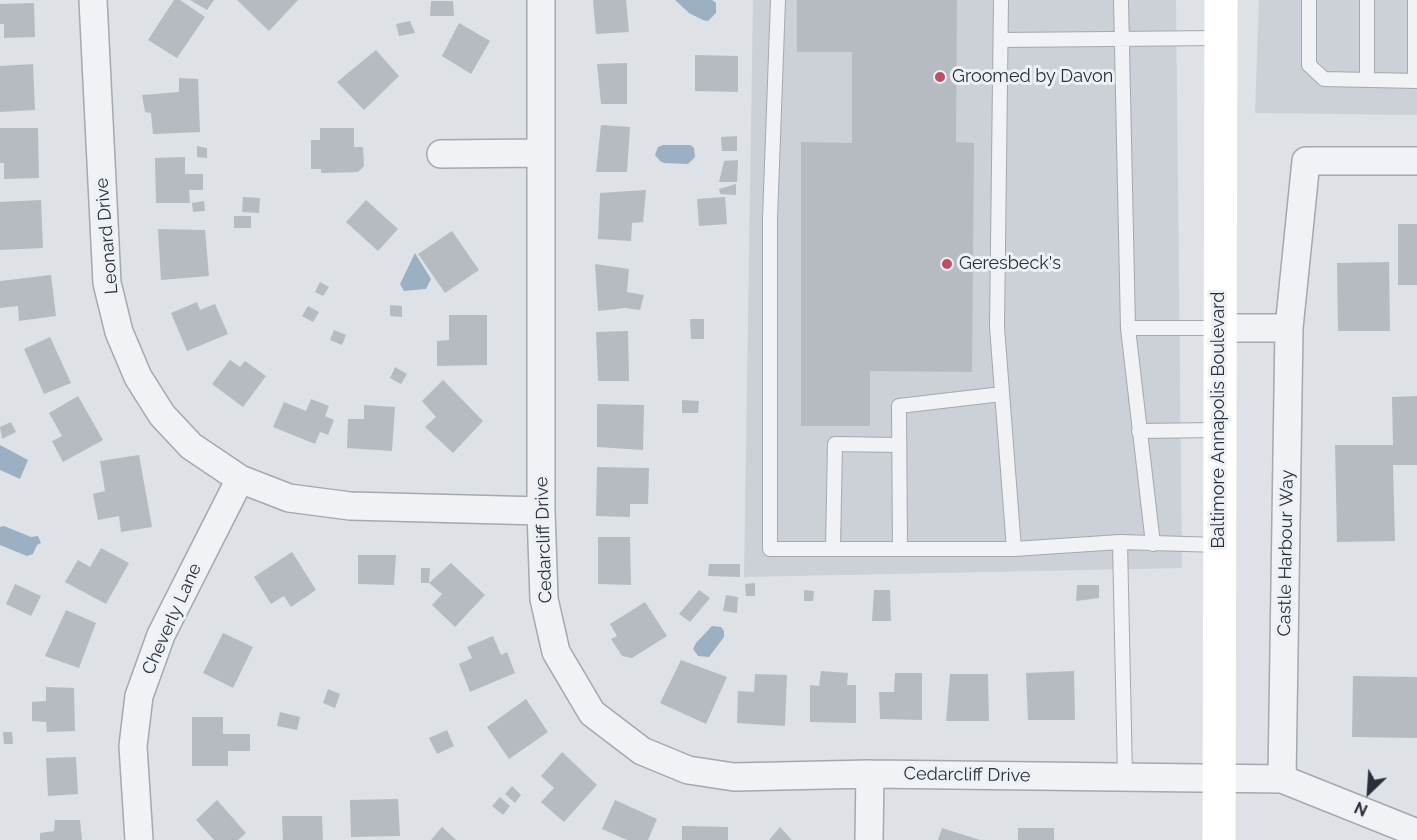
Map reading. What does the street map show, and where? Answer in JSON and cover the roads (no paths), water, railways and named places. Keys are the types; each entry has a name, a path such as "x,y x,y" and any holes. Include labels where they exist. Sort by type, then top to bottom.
{"main road":[{"name":"Baltimore Annapolis Boulevard","path":"1219,840 1221,0"}],"street":[{"name":"Leonard Drive","path":"93,0 107,283 119,332 138,377 162,415 191,446 240,479 289,498 350,506 541,511"},
{"name":"Cedarcliff Drive","path":"541,0 541,511 544,599 556,652 592,713 642,751 688,770 734,777 870,774 1219,778"},
{"path":"441,154 540,153"},
{"name":"Castle Harbour Way","path":"1282,779 1289,328 1306,161 1417,161"},
{"path":"1219,328 1289,328"},
{"name":"Cheverly Lane","path":"139,840 133,746 139,696 161,635 240,479"},
{"path":"869,840 870,774"},
{"path":"1219,778 1282,779 1417,834"}],"lane":[{"path":"778,0 770,219 770,549 1014,549 1120,542 1219,544"},
{"path":"1001,0 998,327 1014,549"},
{"path":"1121,0 1128,328 1154,544"},
{"path":"1309,0 1309,65 1324,79 1416,81 1415,0"},
{"path":"1367,0 1367,80"},
{"path":"1001,40 1221,38"},
{"path":"1128,328 1219,328"},
{"path":"900,549 899,406 1002,394"},
{"path":"1139,431 1219,430"},
{"path":"833,549 835,444 899,445"},
{"path":"1120,542 1125,777"}],"water":[{"path":"675,0 712,0 716,3 716,13 708,21 703,20 689,13"},
{"path":"690,145 694,148 695,157 688,164 664,163 655,155 658,147"},
{"path":"415,253 431,279 426,289 404,291 400,284"},
{"path":"0,445 28,460 20,479 0,470"},
{"path":"4,526 31,537 38,536 41,543 37,545 33,554 27,556 0,545 0,527"},
{"path":"712,626 721,627 724,637 709,657 698,656 693,649"}],"place":[{"name":"Groomed by Davon","path":"940,77"},
{"name":"Geresbeck's","path":"947,264"}]}
